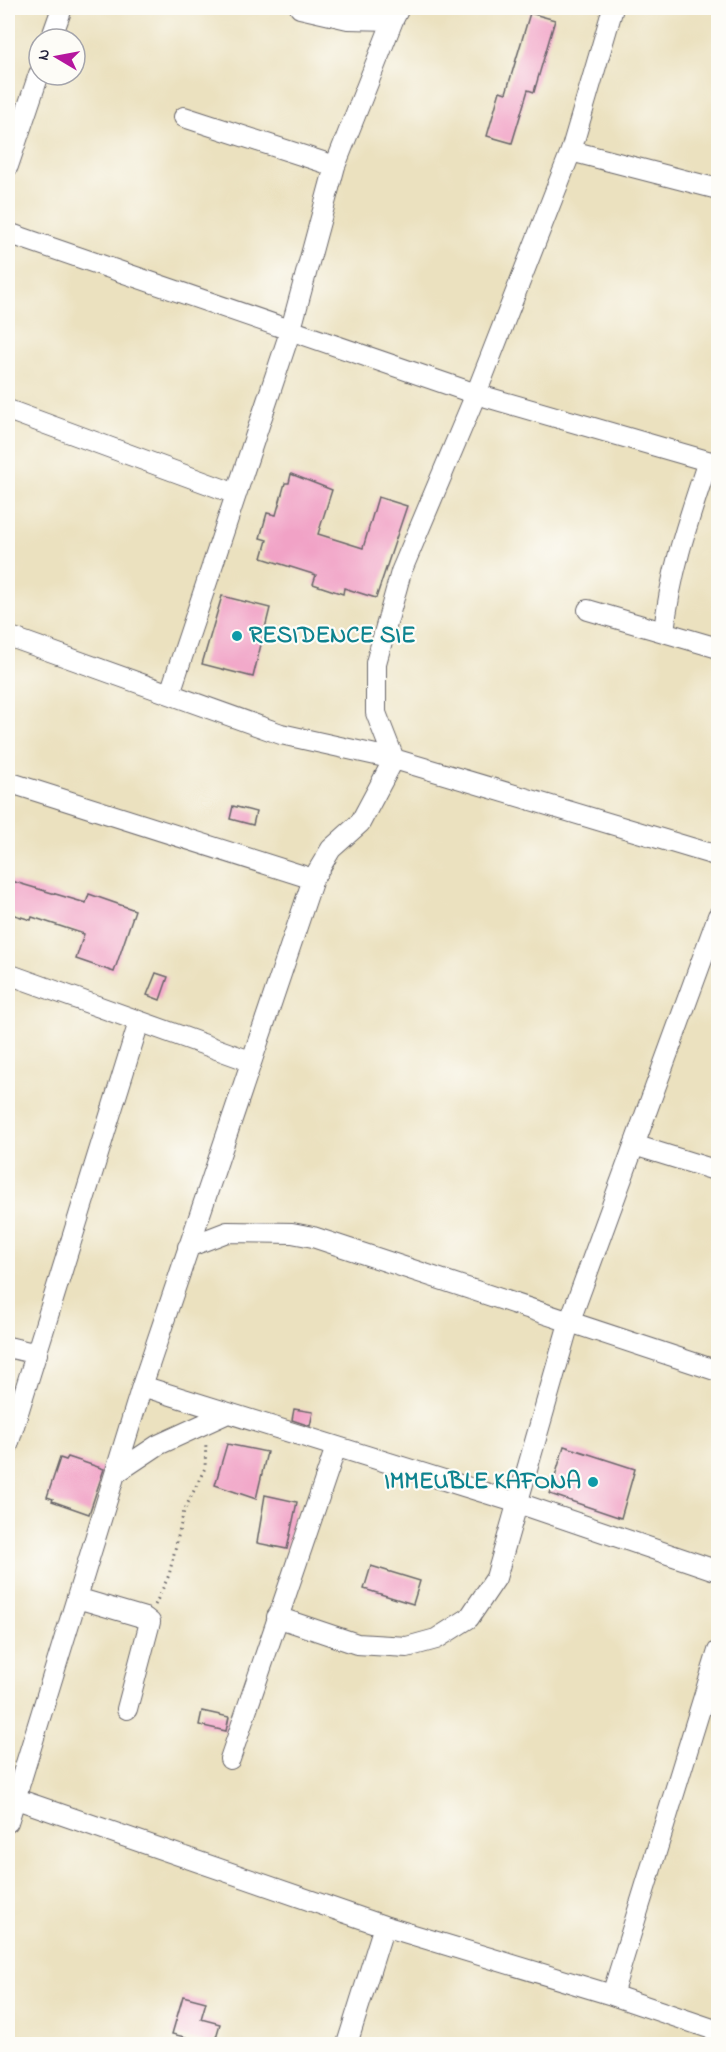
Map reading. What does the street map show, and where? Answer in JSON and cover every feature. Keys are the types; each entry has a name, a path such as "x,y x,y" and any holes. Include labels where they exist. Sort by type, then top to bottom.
{"street":[{"path":"55,27 62,8"},
{"path":"171,693 291,329 335,166 396,14 348,19 300,8"},
{"path":"8,1822 11,1798 77,1598 142,1386 313,879 331,849 360,823 394,759 376,713 376,663 400,572 476,394 571,152 613,8"},
{"path":"8,166 35,87"},
{"path":"184,117 335,166"},
{"path":"571,152 718,189"},
{"path":"8,233 476,394 713,463 675,560 668,590 664,632"},
{"path":"8,410 236,494"},
{"path":"588,610 718,648"},
{"path":"8,636 281,734 394,759 718,856"},
{"path":"8,782 313,879"},
{"path":"277,1617 357,1644 406,1647 436,1639 469,1618 496,1578 569,1323 718,916"},
{"path":"8,974 250,1061"},
{"path":"8,1445 139,1022"},
{"path":"634,1145 718,1171"},
{"path":"188,1247 226,1232 292,1233 313,1237 718,1371"},
{"path":"8,1347 38,1354"},
{"path":"142,1386 518,1503 718,1571"},
{"path":"116,1473 158,1445 228,1413"},
{"path":"230,1759 336,1446"},
{"path":"77,1598 145,1618 150,1623 128,1709"},
{"path":"612,1995 718,1651"},
{"path":"11,1798 384,1926 612,1995 718,2031"},
{"path":"346,2044 384,1926"}],"path":[{"path":"145,1618 158,1600 169,1575 174,1543 184,1511 205,1468 207,1424"}],"building":[{"path":"530,13 555,20 534,92 528,90 512,143 487,136 500,91 506,93"},
{"path":"291,474 332,490 318,534 363,548 378,497 407,506 376,598 344,588 343,594 313,584 316,575 262,558 267,540 260,538 267,513 276,515 285,483 289,483"},
{"name":"RESIDENCE SIE","path":"222,596 270,608 253,677 202,664"},
{"path":"233,806 256,812 253,825 230,819"},
{"path":"8,880 86,903 89,894 135,910 114,972 76,959 84,934 32,917 31,920 8,913"},
{"path":"156,973 168,977 160,1000 147,995"},
{"path":"294,1409 313,1412 310,1426 292,1420"},
{"path":"227,1444 267,1452 256,1499 215,1485"},
{"name":"IMMEUBLE KAFONA","path":"564,1446 635,1469 621,1518 550,1494"},
{"path":"68,1457 104,1469 89,1514 52,1501 53,1499 47,1497 60,1458 66,1460"},
{"path":"265,1495 297,1502 287,1549 257,1543"},
{"path":"371,1566 420,1581 413,1604 364,1589"},
{"path":"202,1711 229,1717 226,1731 199,1725"},
{"path":"183,1996 206,2002 201,2019 220,2024 214,2044 172,2034"}],"place":[{"name":"RESIDENCE SIE","path":"237,636"},
{"name":"IMMEUBLE KAFONA","path":"593,1482"}]}
